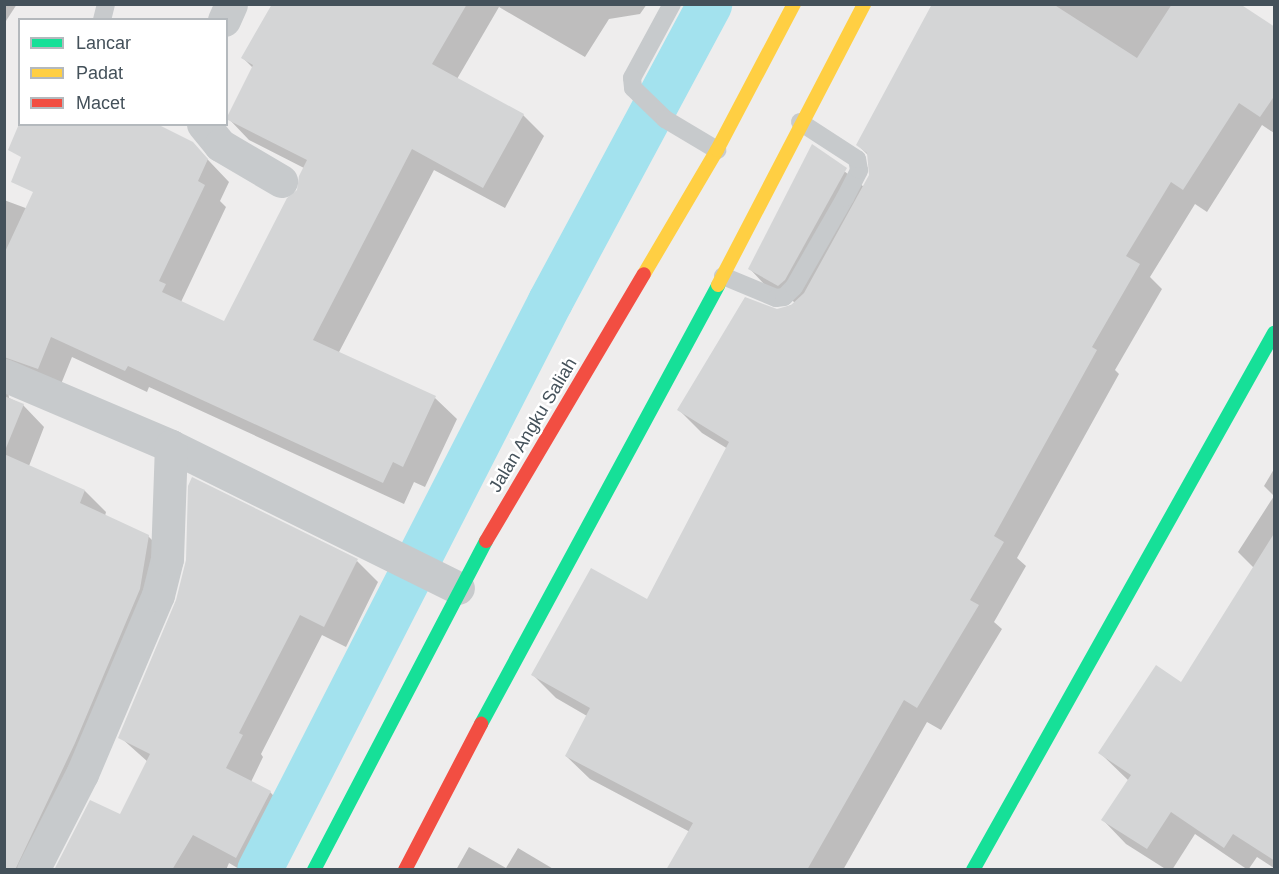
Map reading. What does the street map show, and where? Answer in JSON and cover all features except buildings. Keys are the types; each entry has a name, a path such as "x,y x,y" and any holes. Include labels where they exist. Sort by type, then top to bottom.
{"main road":[{"name":"Jalan Angku Saliah","path":"314,870 450,585 794,4"},
{"path":"405,870 544,604 723,276 864,4"},
{"path":"973,870 1275,333"}],"street":[{"path":"225,18 231,4"},
{"path":"205,126 220,145 281,182"},
{"path":"4,375 171,446 450,585"},
{"path":"33,870 82,774 158,595 166,559 171,446"}],"lane":[{"path":"672,4 632,78 633,88 665,119 709,146"},
{"path":"723,276 776,298 784,297 795,287 845,198 859,170 857,159 801,122"}],"waterway":[{"path":"259,870 550,301 709,4"}],"traffic: fast":[{"path":"481,724 718,285"},
{"path":"973,870 1274,333"},
{"path":"314,870 486,541"}],"traffic: slow":[{"path":"644,274 717,150 794,4"},
{"path":"718,285 864,4"}],"traffic: jam":[{"path":"486,541 644,274"},
{"path":"405,870 481,724"}]}
